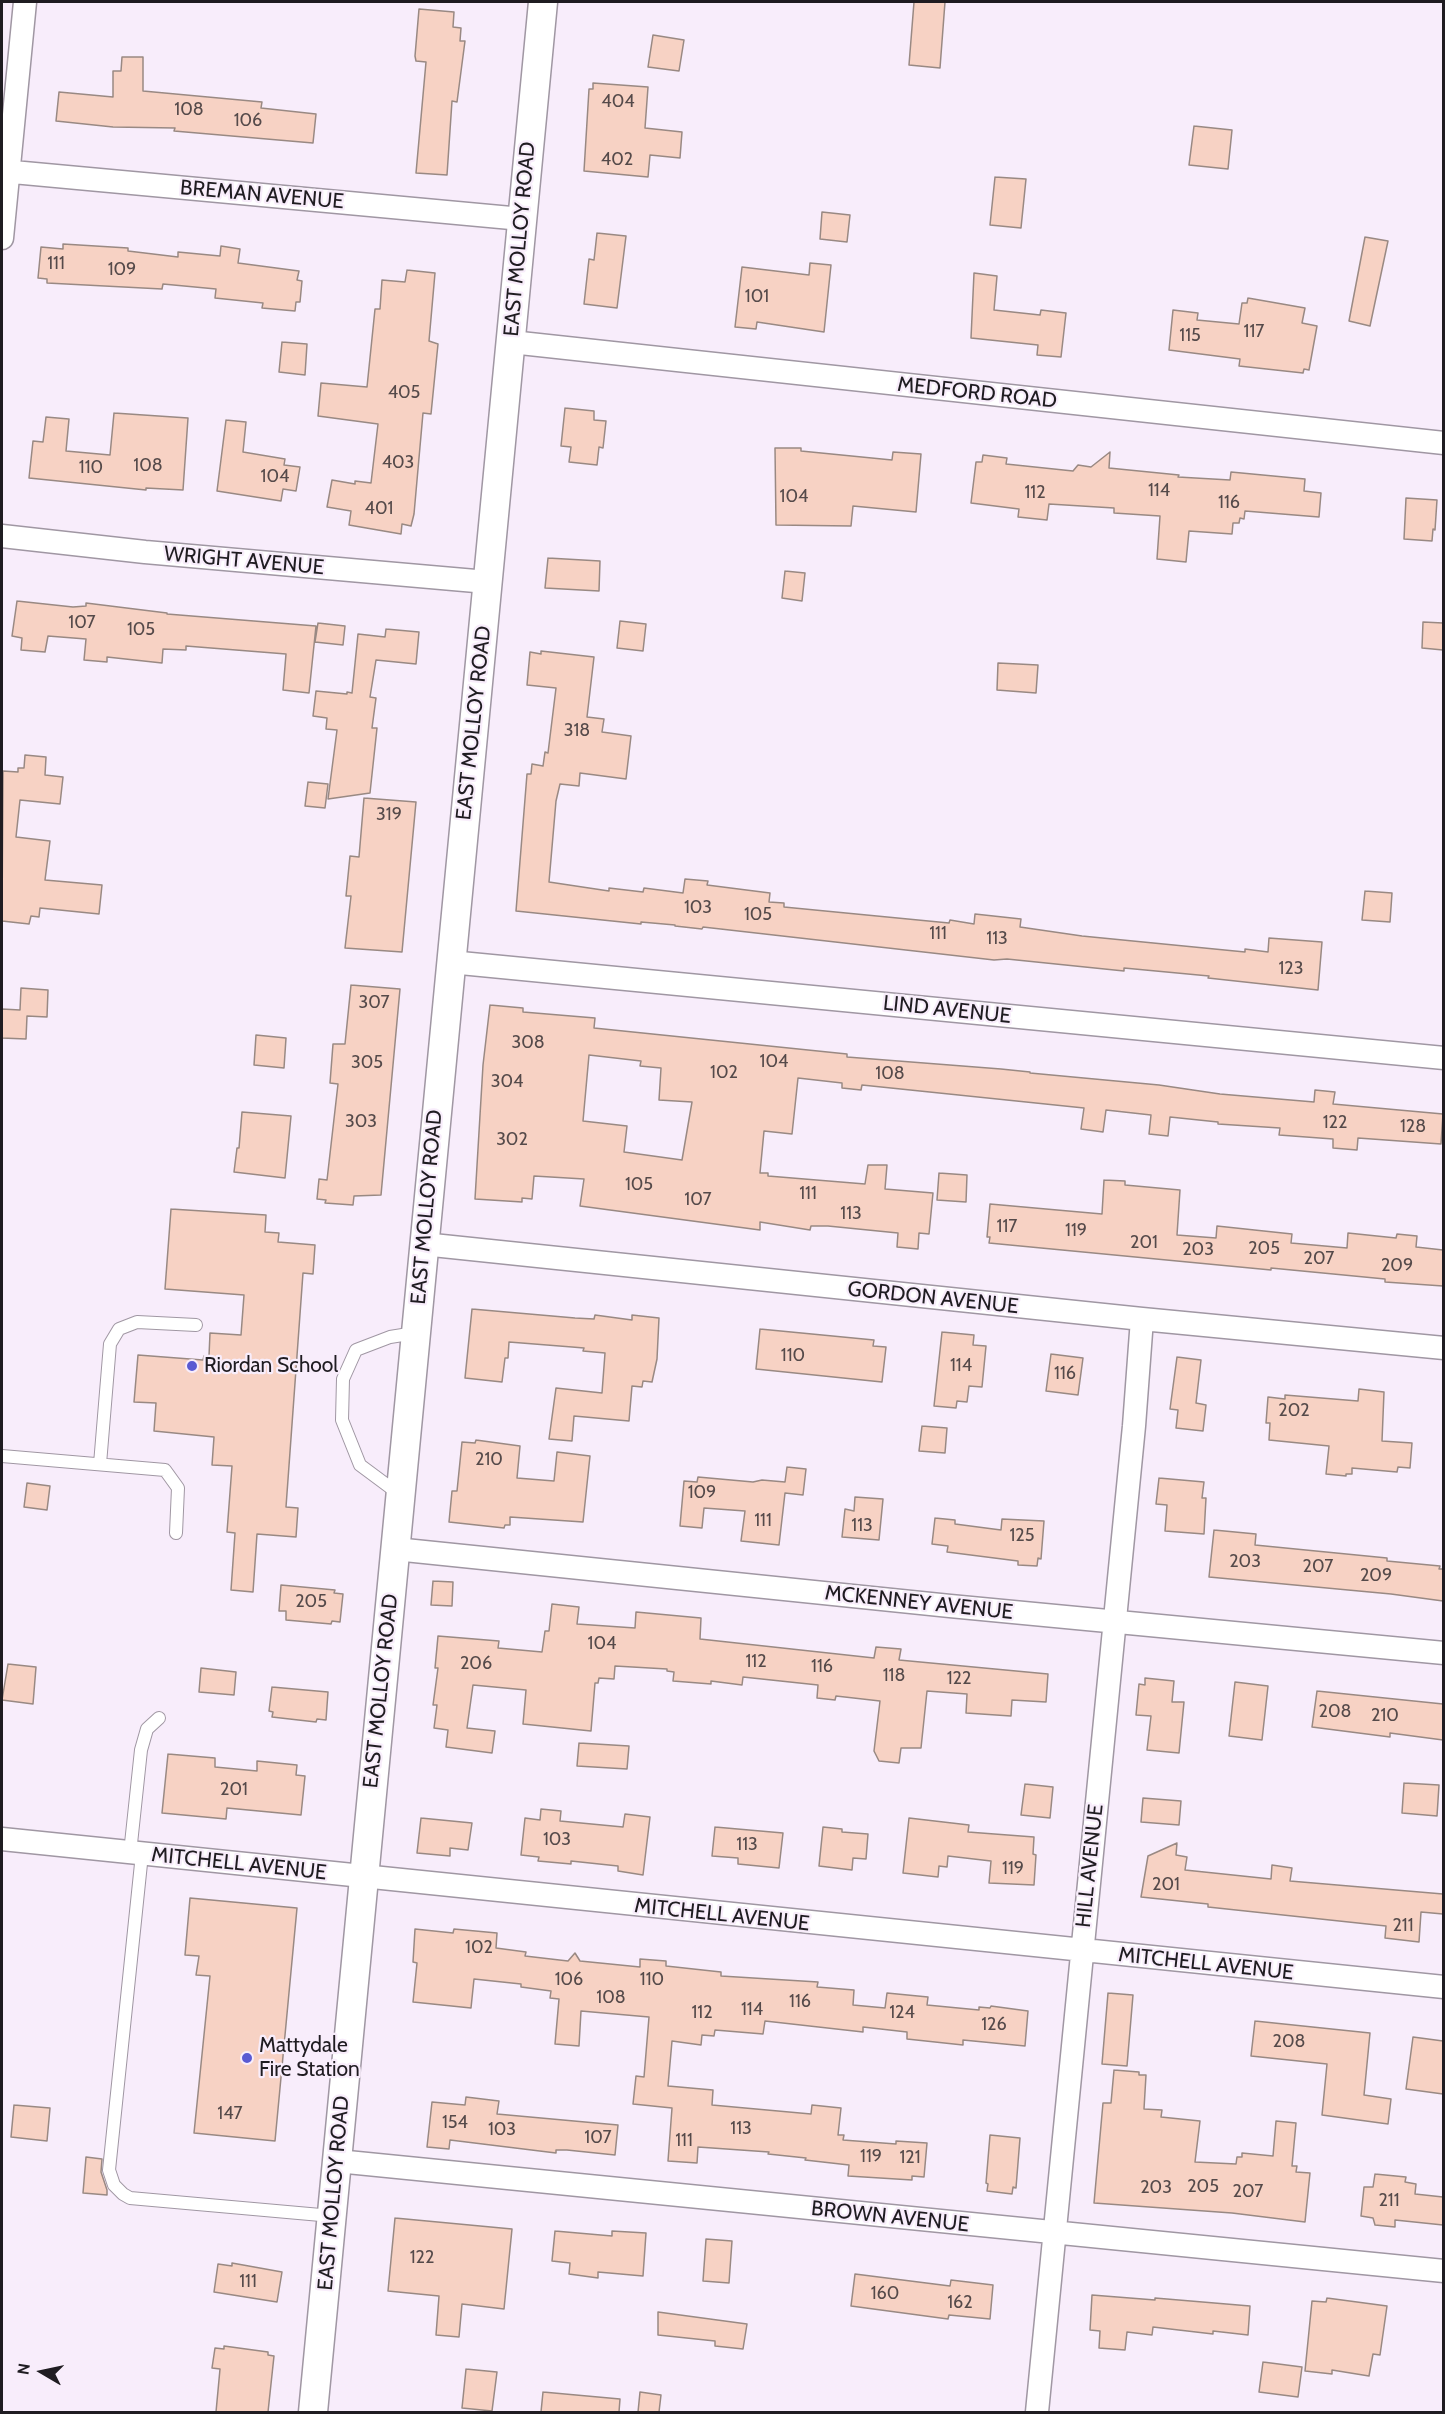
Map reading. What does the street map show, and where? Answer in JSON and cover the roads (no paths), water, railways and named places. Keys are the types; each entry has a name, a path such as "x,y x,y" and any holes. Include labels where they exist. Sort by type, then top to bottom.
{"street":[{"path":"2,238 5,171 25,2"},
{"name":"EAST MOLLOY ROAD","path":"313,2412 543,2"},
{"name":"BREMAN AVENUE","path":"5,171 522,219"},
{"name":"MEDFORD ROAD","path":"511,342 1443,443"},
{"name":"WRIGHT AVENUE","path":"2,536 145,552 487,582"},
{"name":"LIND AVENUE","path":"450,962 1443,1058"},
{"name":"GORDON AVENUE","path":"423,1244 1443,1348"},
{"name":"HILL AVENUE","path":"1037,2412 1134,1426 1142,1319"},
{"name":"MCKENNEY AVENUE","path":"395,1549 1443,1653"},
{"name":"MITCHELL AVENUE","path":"2,1839 363,1878 1443,1987"},
{"name":"BROWN AVENUE","path":"337,2161 1443,2271"}],"lane":[{"path":"100,1464 111,1344 119,1329 137,1322 195,1325"},
{"path":"400,1495 360,1465 342,1420 344,1379 356,1350 390,1336 415,1333"},
{"path":"2,1456 165,1470 178,1488 176,1533"},
{"path":"159,1718 147,1729 141,1750 136,1853 109,2170 114,2185 130,2198 332,2216"}],"place":[{"name":"Riordan School","path":"192,1366"},
{"name":"Mattydale Fire Station","path":"247,2058"}]}
